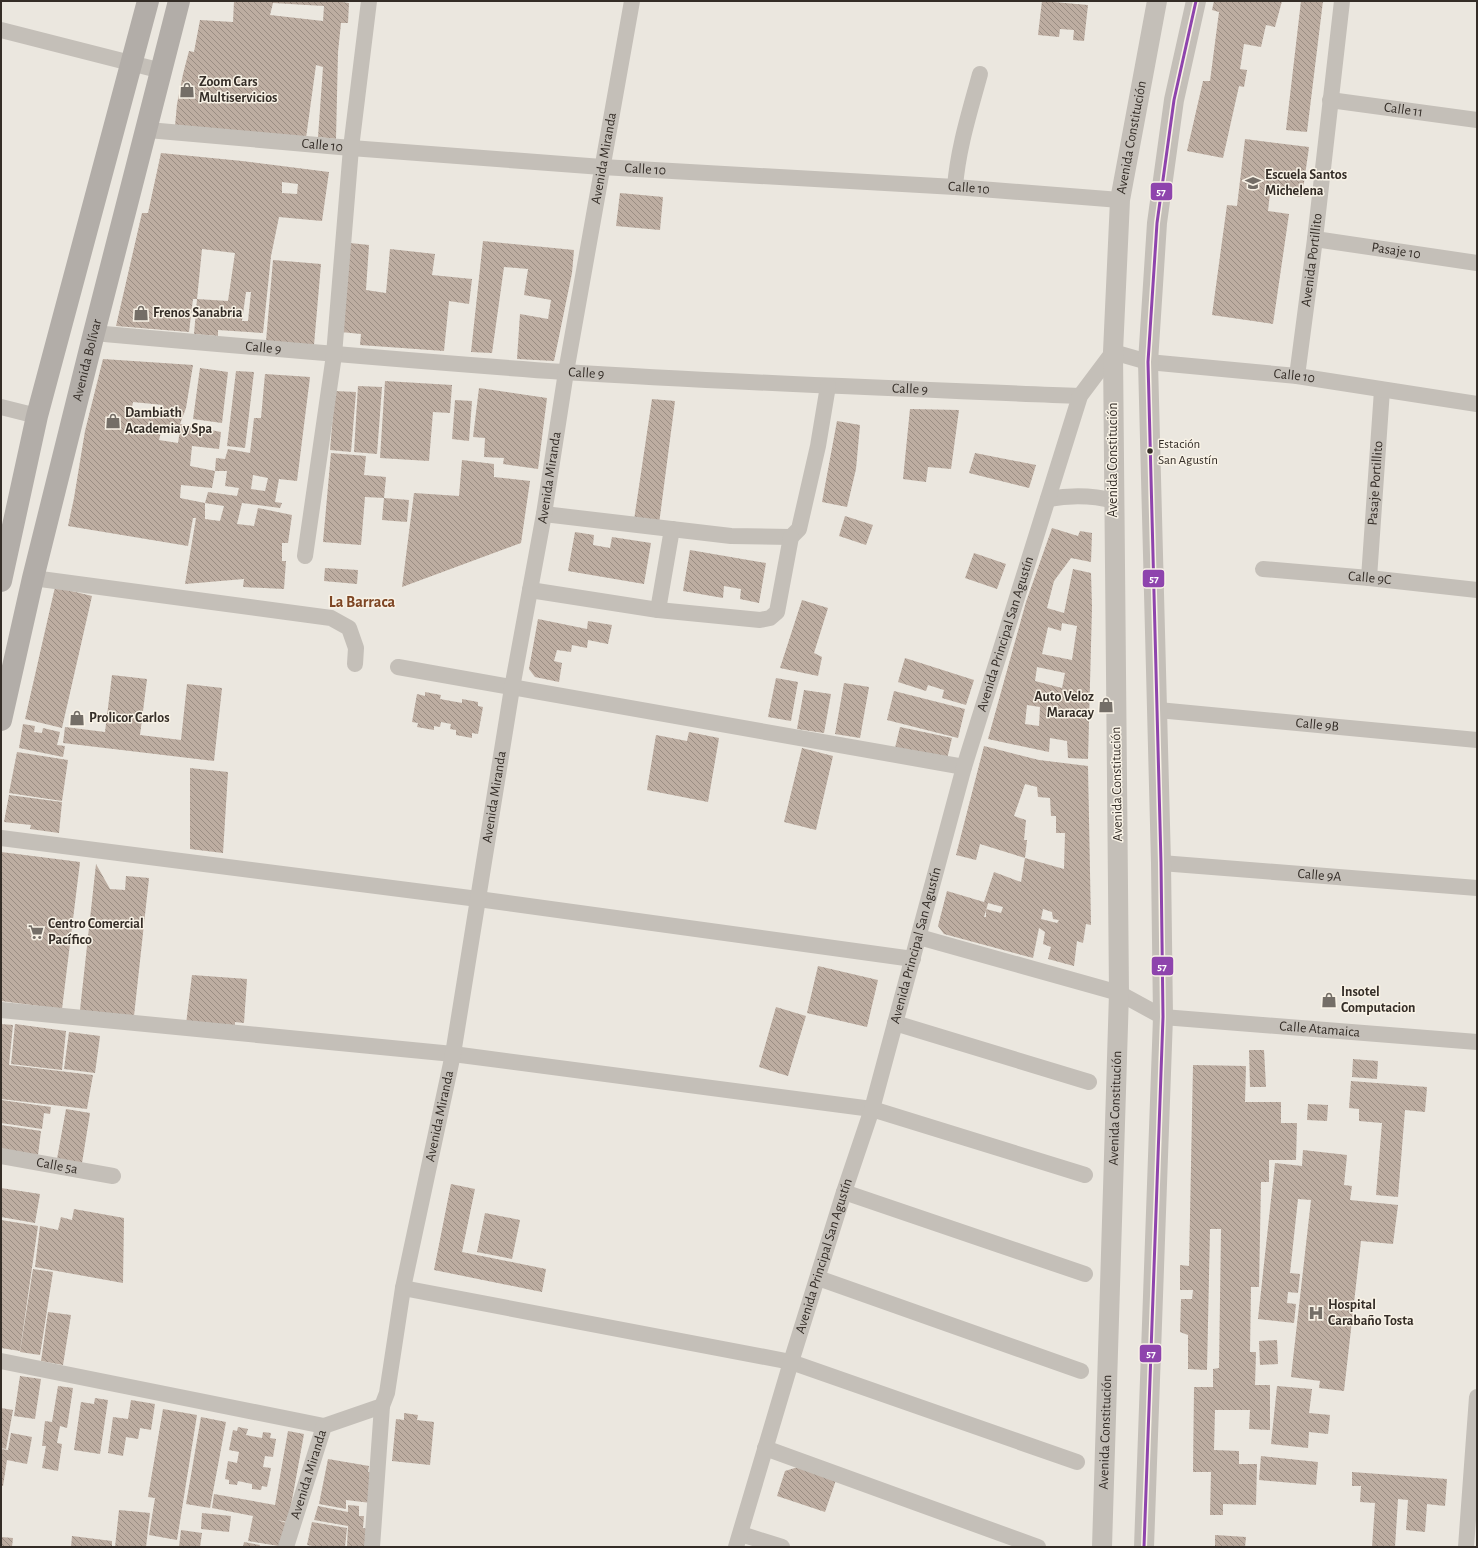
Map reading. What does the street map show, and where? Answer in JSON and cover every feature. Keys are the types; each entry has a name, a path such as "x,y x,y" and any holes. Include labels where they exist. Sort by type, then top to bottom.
{"main road":[{"path":"1,581 37,416 148,1"},
{"name":"Avenida Bolívar","path":"1,720 33,578 94,333 148,130 179,1"}],"street":[{"path":"305,556 334,355 351,148 369,1"},
{"name":"Avenida Miranda","path":"286,1547 324,1426 382,1406 387,1393 403,1288 454,1054 512,688 544,514 566,372 632,1"},
{"name":"Avenida Constitución","path":"1102,1547 1119,993 1113,352 1120,200 1156,1"},
{"path":"1144,1547 1163,1017 1162,863 1148,362 1157,223 1174,100 1196,1"},
{"name":"Avenida Portillito","path":"1297,376 1315,239 1342,1"},
{"path":"1,30 162,71"},
{"path":"955,187 956,170 966,123 980,74"},
{"name":"Calle 11","path":"1330,100 1477,120"},
{"name":"Calle 10","path":"148,130 351,148 602,167 955,187 1120,200"},
{"name":"Pasaje 10","path":"1315,239 1477,263"},
{"name":"Calle 9","path":"94,333 334,355 566,372 828,386 1080,396"},
{"name":"Calle 10","path":"1113,352 1148,362 1297,376 1477,404"},
{"name":"Avenida Principal San Agustín","path":"738,1540 791,1362 844,1192 872,1109 964,767 1080,396 1113,352"},
{"path":"530,590 658,610 760,620 770,618 777,612 791,537 797,532 800,525 818,446 828,386"},
{"name":"Pasaje Portillito","path":"1369,578 1382,390"},
{"path":"1,407 37,416"},
{"path":"1048,499 1090,496 1114,501"},
{"path":"544,514 731,536 791,537"},
{"path":"658,610 672,529"},
{"name":"Calle 9C","path":"1263,569 1369,578 1477,590"},
{"path":"33,578 331,618 349,628 356,648 355,664"},
{"path":"398,667 964,767"},
{"name":"Calle 9B","path":"1158,710 1477,740"},
{"path":"1,838 478,899 913,959"},
{"name":"Calle 9A","path":"1162,863 1477,888"},
{"path":"919,937 1119,993 1163,1017"},
{"path":"1,1010 454,1054 872,1109 1085,1175"},
{"name":"Calle Atamaica","path":"1163,1017 1477,1042"},
{"path":"895,1023 1088,1082"},
{"name":"Calle 5a","path":"1,1156 113,1176"},
{"path":"844,1192 1085,1274"},
{"path":"818,1278 1081,1371"},
{"path":"403,1288 791,1362 1078,1462"},
{"path":"1,1361 324,1426"},
{"path":"1470,1542 1477,1397"},
{"path":"372,1547 382,1406"},
{"path":"765,1448 1038,1547"},
{"path":"738,1540 782,1547"}],"building":[{"path":"234,1 336,1 349,3 348,23 341,23 338,52 336,139 318,137 323,67 316,65 306,138 175,126 177,104 183,74 189,51 194,52 200,20 233,22","holes":["273,3 324,6 323,21 270,15"]},
{"path":"1042,1 1088,5 1084,41 1073,40 1074,30 1060,29 1059,37 1038,35"},
{"path":"1214,1 1282,1 1275,27 1266,25 1261,47 1244,44 1240,69 1247,70 1244,87 1239,86 1223,158 1187,151 1203,81 1210,81 1219,12 1212,10"},
{"path":"1301,1 1323,1 1307,132 1286,130"},
{"path":"1245,139 1309,147 1302,197 1270,193 1268,211 1289,214 1273,324 1212,315 1227,205 1237,206"},
{"path":"161,153 329,172 322,221 279,217 271,256 263,333 218,330 218,336 194,334 197,299 193,299 189,332 116,326 142,213 148,213","holes":["282,182 298,184 297,194 282,193","202,249 235,253 228,301 197,299","246,292 251,292 248,321 242,321"]},
{"path":"620,193 663,197 660,230 616,226"},
{"path":"483,241 574,250 572,273 554,361 517,359 520,314 548,319 551,300 524,295 528,269 504,267 492,353 471,352"},
{"path":"350,243 369,245 366,290 386,293 390,249 435,254 432,275 472,279 469,304 449,301 444,351 360,345 361,334 341,332"},
{"path":"273,260 321,264 314,345 266,341"},
{"path":"103,359 193,365 186,408 180,424 221,432 219,449 192,446 190,466 215,471 216,458 225,459 228,449 250,453 254,418 261,418 265,374 310,377 297,481 279,479 275,502 282,503 280,508 242,503 237,524 254,526 258,508 292,515 288,543 282,543 282,561 286,561 284,589 243,587 244,579 185,584 196,518 193,518 188,546 68,526 85,431","holes":["133,402 163,405 159,418 131,412","163,425 180,430 178,443 159,440","215,471 227,471 225,486 239,488 237,496 208,492 205,503 180,498 181,485 212,488","253,475 268,478 265,491 251,489","205,503 224,506 220,521 205,519"]},
{"path":"200,368 228,372 222,423 193,419"},
{"path":"236,371 254,372 245,448 227,446"},
{"path":"385,381 452,385 450,413 433,412 429,461 380,458"},
{"path":"358,386 382,387 377,454 354,452"},
{"path":"479,388 547,398 538,469 503,464 504,458 484,457 485,438 473,437"},
{"path":"335,391 356,392 351,452 330,450"},
{"path":"652,399 675,401 659,524 634,520"},
{"path":"455,400 472,401 469,441 452,439"},
{"path":"910,409 959,410 951,469 928,467 926,482 903,479"},
{"path":"837,421 860,425 856,469 847,507 822,502"},
{"path":"331,453 366,456 364,475 386,477 384,498 365,497 361,545 323,542"},
{"path":"975,453 1036,465 1029,488 969,473"},
{"path":"462,460 494,464 494,477 530,481 521,543 402,587 414,493 459,496"},
{"path":"384,498 409,500 407,522 382,520"},
{"path":"845,516 873,525 866,545 839,536"},
{"path":"1052,528 1078,536 1080,531 1092,533 1091,562 1071,558 1054,581 1047,608 1064,613 1073,569 1091,573 1092,607 1088,759 1068,758 1067,741 1050,738 1049,752 988,739 1026,602","holes":["1062,623 1077,626 1072,660 1042,654 1048,627 1061,631","1037,667 1065,673 1062,688 1035,681","1027,705 1040,707 1039,726 1025,724"]},
{"path":"575,532 594,535 593,545 610,548 612,537 651,543 644,584 568,571"},
{"path":"690,550 766,563 759,603 740,599 741,589 724,586 723,598 683,591"},
{"path":"974,553 1006,564 997,589 965,578"},
{"path":"325,568 358,570 357,584 324,581"},
{"path":"55,587 92,596 62,728 25,719"},
{"path":"802,600 828,608 814,653 822,657 818,676 780,668"},
{"path":"538,619 587,629 588,621 612,625 608,644 588,640 587,648 572,645 571,652 557,650 554,661 562,663 559,682 535,677 529,669"},
{"path":"905,658 974,680 966,705 942,698 944,690 928,685 926,691 898,682"},
{"path":"112,675 147,679 140,735 181,740 187,684 222,688 214,761 63,743 65,727 105,732"},
{"path":"776,678 798,682 791,721 768,717"},
{"path":"844,683 869,687 860,738 835,734"},
{"path":"804,690 831,694 824,733 797,729"},
{"path":"894,691 965,709 958,738 887,720"},
{"path":"425,692 441,695 440,699 462,703 462,699 478,702 478,706 483,707 478,734 472,733 472,738 456,735 456,730 450,729 451,724 441,722 440,727 434,726 434,730 417,727 418,723 412,722 417,694 425,696"},
{"path":"23,724 35,726 34,732 42,733 43,728 60,732 57,745 65,746 63,757 19,748"},
{"path":"900,727 952,738 947,759 895,748"},
{"path":"689,732 719,738 708,802 647,790 656,735 687,741"},
{"path":"984,746 1039,760 1088,766 1091,925 1086,924 1083,943 1077,941 1074,966 1048,959 1051,947 1043,944 1045,932 1039,928 1033,958 944,934 938,926 947,891 984,902 994,872 1021,882 1025,858 980,844 976,860 956,855","holes":["1025,784 1037,787 1038,797 1050,798 1051,816 1056,816 1056,833 1065,833 1064,869 1025,858 1027,840 1024,840 1026,820 1014,816","988,903 1003,907 1001,913 986,909","1043,909 1052,912 1053,919 1059,920 1057,923 1041,919"]},
{"path":"802,748 833,756 816,830 784,822"},
{"path":"17,752 68,760 62,801 9,793"},
{"path":"190,768 228,772 223,853 190,849"},
{"path":"9,795 62,802 59,833 30,829 31,825 4,822"},
{"name":"Centro Comercial Pacífico","path":"1,852 80,862 62,1009 1,1001"},
{"path":"96,864 110,889 125,890 126,876 149,878 134,1016 80,1010"},
{"path":"818,966 878,980 867,1027 807,1013"},
{"path":"192,975 247,979 244,1023 235,1022 235,1029 186,1024"},
{"path":"776,1007 806,1016 788,1076 759,1067"},
{"path":"1,1024 13,1025 9,1065 93,1075 87,1109 1,1099"},
{"path":"15,1024 66,1031 62,1070 11,1064"},
{"path":"69,1032 100,1036 95,1073 64,1069"},
{"path":"1249,1050 1264,1050 1266,1087 1250,1087"},
{"path":"1353,1059 1378,1061 1377,1079 1352,1077"},
{"path":"1193,1065 1246,1066 1245,1102 1281,1102 1281,1123 1297,1123 1296,1160 1269,1160 1269,1182 1261,1182 1259,1287 1251,1287 1250,1352 1256,1352 1255,1385 1270,1385 1270,1430 1249,1429 1250,1410 1215,1410 1214,1450 1239,1451 1239,1464 1257,1464 1256,1505 1223,1504 1223,1515 1210,1515 1211,1472 1193,1472 1194,1387 1213,1387 1213,1369 1219,1368 1221,1229 1210,1229 1207,1370 1188,1369 1188,1335 1180,1332 1181,1299 1192,1299 1193,1290 1180,1290 1180,1265 1189,1266"},
{"path":"1351,1081 1427,1087 1425,1112 1405,1110 1398,1197 1376,1195 1382,1123 1359,1121 1359,1109 1349,1108"},
{"path":"1,1100 51,1107 50,1114 44,1113 42,1129 1,1123"},
{"path":"1308,1104 1328,1105 1327,1121 1307,1120"},
{"path":"66,1109 90,1113 82,1163 57,1159"},
{"path":"1,1125 41,1131 38,1155 1,1150"},
{"path":"1303,1150 1347,1155 1344,1185 1352,1186 1350,1200 1398,1205 1393,1244 1361,1241 1344,1391 1319,1388 1320,1381 1291,1377 1311,1200 1298,1199 1290,1273 1300,1274 1298,1293 1288,1292 1287,1303 1296,1304 1294,1323 1258,1319 1275,1163 1302,1166"},
{"path":"451,1184 475,1189 462,1252 546,1269 542,1292 434,1270"},
{"path":"1,1188 40,1194 35,1223 1,1217"},
{"path":"74,1209 124,1218 123,1283 35,1267 40,1226 58,1230 61,1217 72,1220"},
{"path":"485,1213 520,1220 512,1259 477,1252"},
{"path":"1,1220 38,1226 20,1351 1,1348"},
{"path":"33,1269 53,1272 40,1355 20,1352"},
{"path":"48,1312 71,1315 63,1365 41,1361"},
{"path":"1277,1340 1278,1364 1260,1365 1259,1341"},
{"path":"20,1376 41,1379 35,1419 14,1416"},
{"path":"58,1386 73,1388 67,1428 60,1426 57,1443 62,1444 58,1471 42,1468 46,1446 42,1446 45,1421 52,1422"},
{"path":"1277,1386 1312,1389 1309,1413 1330,1415 1328,1434 1309,1432 1308,1448 1271,1444"},
{"path":"95,1398 108,1400 100,1454 74,1450 81,1402 94,1404"},
{"path":"131,1400 155,1404 151,1430 140,1428 138,1439 126,1437 123,1456 108,1453 113,1417 128,1419"},
{"path":"1,1408 13,1410 6,1449 1,1448"},
{"path":"163,1409 197,1415 177,1540 149,1535 155,1498 148,1497"},
{"path":"404,1413 418,1415 417,1420 434,1422 430,1465 392,1461 396,1419 404,1420"},
{"path":"201,1417 226,1422 210,1508 186,1504"},
{"path":"238,1427 248,1429 246,1435 262,1438 263,1432 271,1433 270,1438 276,1439 273,1457 265,1456 263,1467 271,1468 267,1487 262,1486 261,1490 252,1489 252,1484 238,1481 237,1485 229,1484 229,1480 225,1479 228,1461 237,1463 239,1452 229,1450 233,1430 237,1431"},
{"path":"288,1431 304,1434 288,1522 277,1520 287,1523 279,1546 248,1541 253,1516 212,1508 214,1494 275,1505"},
{"path":"11,1433 32,1437 27,1464 7,1460 3,1486 1,1486 1,1449 8,1450"},
{"path":"1261,1456 1318,1462 1316,1485 1259,1480"},
{"path":"328,1459 369,1466 368,1472 373,1473 371,1503 346,1500 346,1509 319,1504"},
{"path":"798,1467 836,1480 825,1512 777,1496 785,1471"},
{"path":"1352,1472 1447,1479 1445,1506 1427,1504 1425,1532 1406,1530 1408,1500 1398,1499 1395,1547 1372,1547 1375,1503 1360,1502 1361,1486 1352,1486"},
{"path":"348,1505 359,1506 359,1516 364,1516 363,1528 369,1529 368,1547 347,1547 348,1526 314,1520 318,1506 348,1512"},
{"path":"119,1510 150,1513 146,1547 115,1547"},
{"path":"202,1513 231,1516 229,1532 201,1529"},
{"path":"312,1522 347,1528 345,1547 317,1547 307,1545"},
{"path":"181,1530 202,1533 200,1547 179,1547"},
{"path":"1215,1535 1246,1537 1245,1547 1215,1547"},
{"path":"72,1536 112,1541 112,1547 71,1547"},
{"path":"1,1537 13,1538 12,1547 1,1547"},
{"path":"244,1542 260,1545 259,1547 243,1547"}],"transit line":[{"name":"57","path":"1144,1547 1163,1017 1161,863 1148,362 1157,223 1174,100 1196,1"}],"place":[{"name":"Zoom Cars Multiservicios","path":"187,90"},
{"name":"Escuela Santos Michelena","path":"1253,183"},
{"name":"Frenos Sanabria","path":"141,313"},
{"name":"Dambiath Academia y Spa","path":"113,421"},
{"name":"Estación San Agustín","path":"1150,451"},
{"name":"Auto Veloz Maracay","path":"1106,705"},
{"name":"Prolicor Carlos","path":"77,718"},
{"name":"Centro Comercial Pacífico","path":"36,932"},
{"name":"Insotel Computacion","path":"1329,1000"},
{"name":"Hospital Carabaño Tosta","path":"1316,1313"}],"district":[{"name":"La Barraca","path":"362,602"}]}
